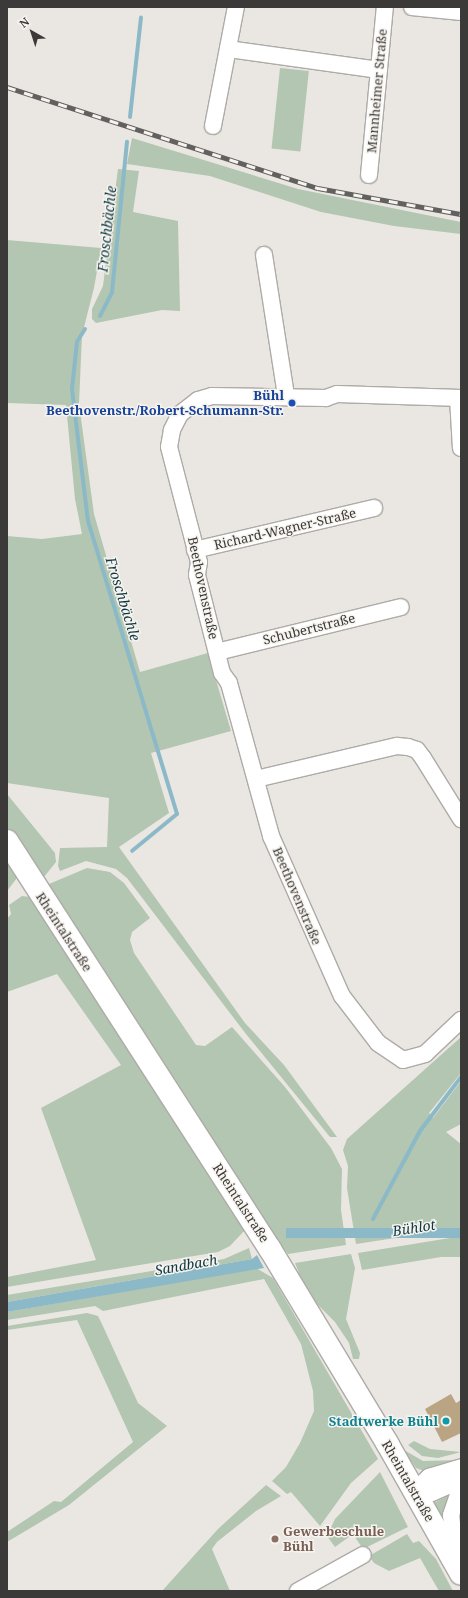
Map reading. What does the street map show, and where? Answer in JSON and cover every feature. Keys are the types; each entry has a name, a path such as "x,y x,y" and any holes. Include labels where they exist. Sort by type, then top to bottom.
{"main road":[{"name":"Rheintalstraße","path":"7,841 270,1249 414,1491 459,1570"}],"street":[{"path":"213,126 236,7"},
{"name":"Mannheimer Straße","path":"369,175 385,7"},
{"path":"412,7 461,12"},
{"path":"228,49 379,70"},
{"path":"264,256 286,396"},
{"name":"Beethovenstraße","path":"461,448 459,398 286,396 208,397 192,404 175,421 169,447 196,550 198,574 217,652 279,856 342,996 360,1022 388,1051 403,1060 416,1058 425,1054 461,1020"},
{"name":"Richard-Wagner-Straße","path":"196,550 374,508"},
{"name":"Schubertstraße","path":"217,652 401,607"},
{"path":"256,779 397,746 408,746 417,750 423,758 461,820"},
{"path":"414,1491 429,1477 461,1467"},
{"path":"414,1491 432,1493 461,1480"},
{"path":"459,1570 451,1516 461,1486"},
{"path":"298,1591 363,1555"}],"green space":[{"path":"280,68 309,71 300,152 272,149"},
{"path":"132,138 298,189 461,222 461,234 394,226 321,212 210,176 127,164"},
{"path":"118,169 139,171 133,212 178,221 180,311 162,310 96,323 92,319 92,309 103,286"},
{"path":"7,240 101,248 94,288 82,335 79,404 94,514 140,672 208,653 231,731 151,753 169,813 119,847 245,1023 284,1065 337,1137 330,1137 246,1034 127,878 116,869 86,861 60,871 58,866 60,848 107,847 109,798 7,783 7,536 42,539 82,534 75,499 66,405 7,403"},
{"path":"7,794 55,853 56,862 44,877 49,884 87,868 110,872 124,883 150,918 132,932 130,940 134,953 196,1045 205,1046 232,1027 285,1087 331,1148 342,1169 341,1210 346,1245 288,1254 281,1245 277,1246 7,827"},
{"path":"7,863 17,878 7,891"},
{"path":"22,896 30,897 245,1230 230,1246 218,1252 7,1287 7,1277 96,1260 41,1108 121,1065 57,974 7,992 7,919 11,914 9,905"},
{"path":"461,1037 461,1073 429,1113 433,1118 461,1081 461,1124 446,1132 461,1144 461,1228 356,1244 347,1188 348,1166 343,1150 347,1139"},
{"path":"450,1238 461,1238 461,1257 441,1257 362,1270 358,1253"},
{"path":"249,1248 252,1259 7,1302 7,1295 224,1259"},
{"path":"351,1254 355,1268 346,1319 360,1353 359,1359 353,1359 349,1343 335,1322 310,1297 296,1275 299,1273 295,1263"},
{"path":"256,1268 273,1278 378,1459 351,1483 320,1526 291,1492 287,1494 272,1481 286,1467 300,1443 314,1411 313,1391 301,1344 264,1279 103,1311 95,1306 7,1320 7,1312"},
{"path":"87,1313 98,1316 138,1403 167,1426 69,1505 7,1542 7,1532 54,1501 61,1502 133,1442 77,1320 7,1330 7,1326"},
{"path":"414,1441 430,1449 461,1452 438,1458 422,1456 408,1445"},
{"path":"404,1450 423,1461 461,1460 424,1471 416,1468"},
{"path":"380,1472 408,1527 363,1549 353,1534 335,1547 327,1536 335,1519"},
{"path":"266,1485 281,1496 256,1511 217,1542 212,1549 230,1591 162,1591 218,1529"},
{"path":"449,1495 445,1508 446,1528 432,1504"},
{"path":"407,1534 413,1543 419,1541 436,1559 453,1591 439,1591 420,1558 389,1571 374,1563 369,1556"}],"water":[{"name":"Bühlot","path":"286,1228 461,1228 461,1238 286,1238"},
{"path":"257,1255 264,1268 7,1312 7,1302 252,1259"}],"building":[{"name":"Stadtwerke Bühl","path":"451,1394 456,1403 461,1400 461,1433 442,1442 425,1409"}],"waterway":[{"name":"Froschbächle","path":"130,117 141,18"},
{"name":"Froschbächle","path":"100,316 112,292 127,142"},
{"name":"Froschbächle","path":"85,329 77,342 72,389 88,521 177,814 132,851"},
{"path":"373,1219 420,1131 461,1077"}],"railway":[{"path":"7,87 318,188 461,214"}],"place":[{"name":"Bühl Beethovenstr./Robert-Schumann-Str.","path":"292,403"},
{"name":"Stadtwerke Bühl","path":"446,1421"},
{"name":"Gewerbeschule Bühl","path":"275,1539"}],"water label":[{"name":"Sandbach","path":"186,1265"}]}
